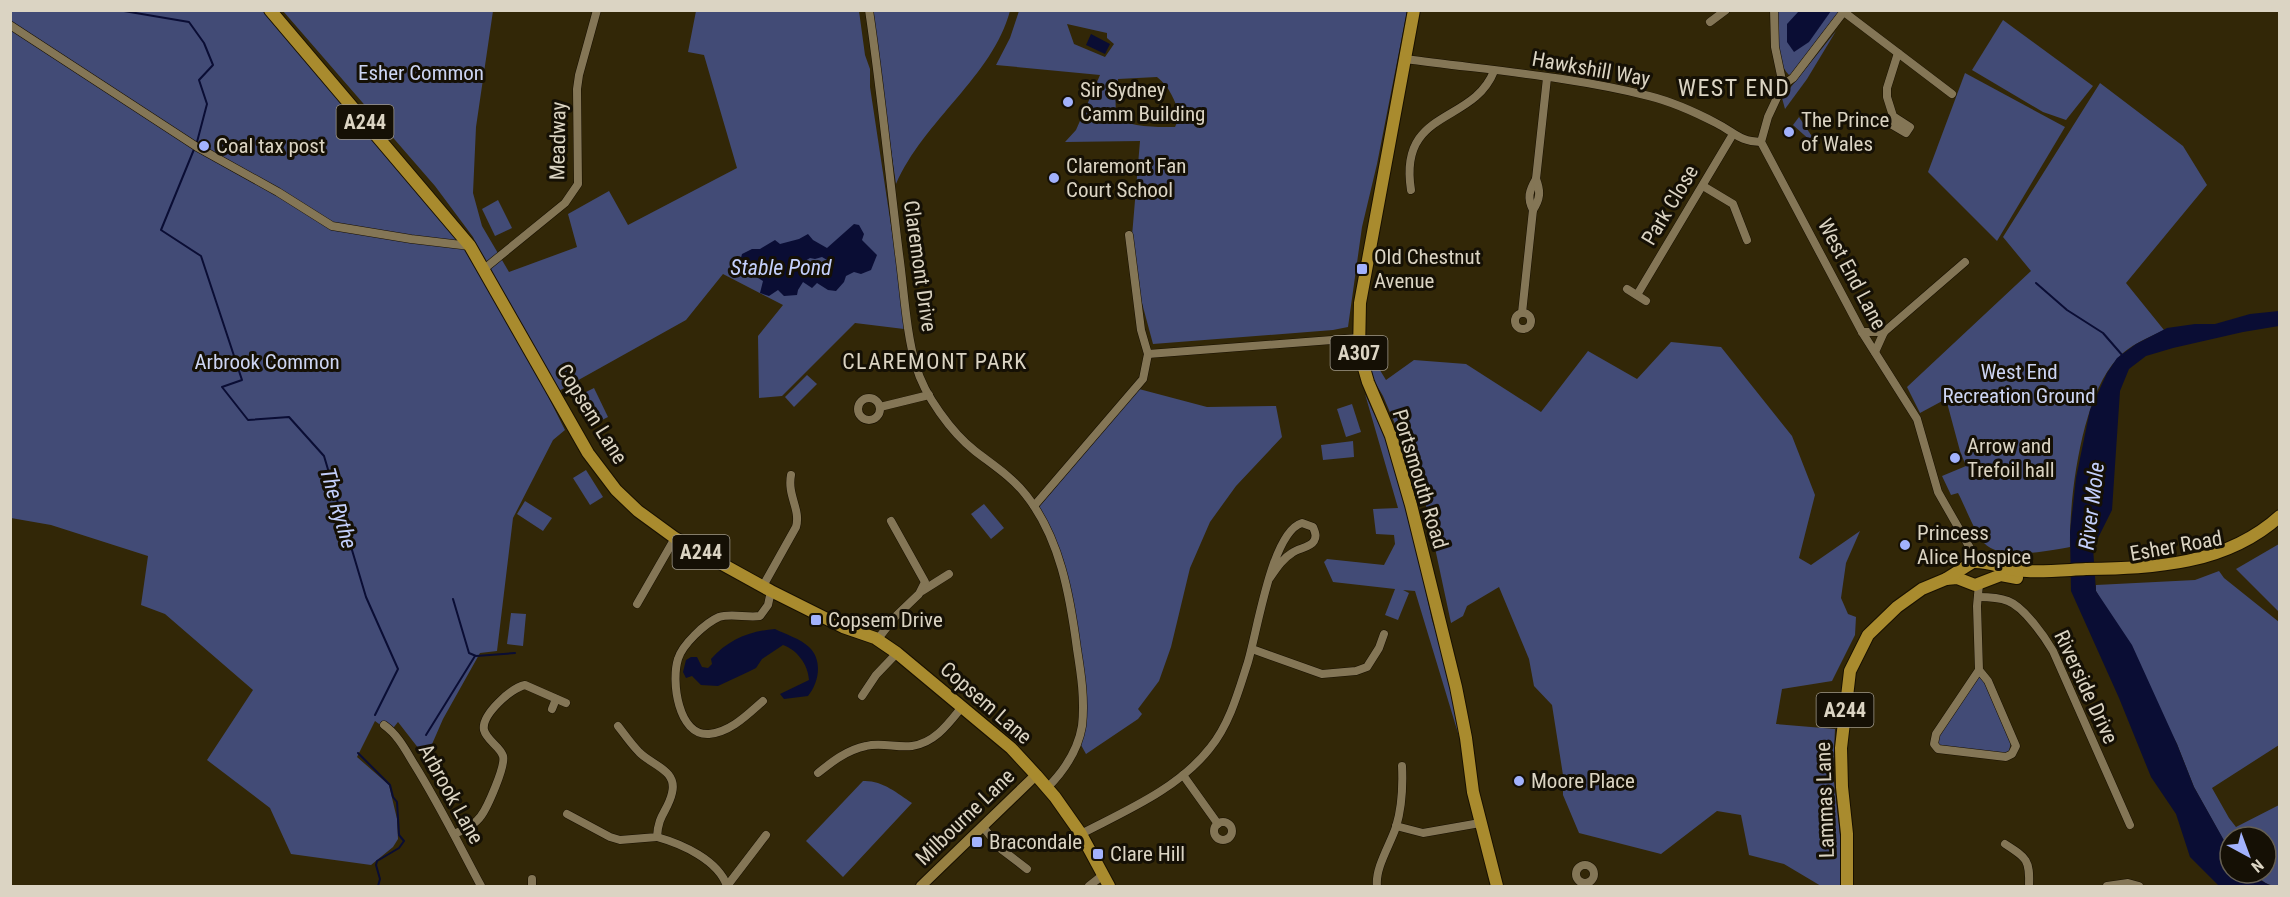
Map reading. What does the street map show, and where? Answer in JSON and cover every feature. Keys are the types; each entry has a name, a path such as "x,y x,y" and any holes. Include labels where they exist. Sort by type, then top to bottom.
{"main road":[{"name":"Copsem Lane","path":"270,10 470,246 590,456 616,490 638,511 675,538 767,589 843,627 877,640 897,653 1011,748 1036,775"},
{"name":"Portsmouth Road","path":"1414,10 1360,303 1359,351 1368,382 1391,436 1447,644 1463,720 1473,792 1497,886"},
{"name":"Esher Road","path":"2108,573 2214,555 2245,542 2280,516"},
{"name":"Esher Road","path":"2108,573 2158,573 2222,561 2250,548 2280,526"},
{"name":"Lammas Lane","path":"1847,886 1847,834 1841,748 1850,671 1868,635 1916,593 1974,563 2020,571 2108,573"},
{"path":"1974,563 1987,570 1977,581 1965,576 1974,563"},
{"name":"Lammas Lane","path":"1946,579 1977,581 2001,575 2020,579 2069,573"},
{"name":"A244","path":"1036,775 1081,834 1109,886"}],"street":[{"name":"Meadway","path":"484,269 565,202 578,184 577,89 597,10"},
{"name":"Claremont Drive","path":"869,10 915,366 929,395 956,432 973,450 1010,478 1034,506 1059,559 1068,592 1080,669 1083,701 1082,725 1067,764 1047,788"},
{"path":"1710,22 1726,10"},
{"path":"1774,10 1775,47 1783,85"},
{"path":"1761,142 1768,117 1783,85 1793,78 1844,11 1952,94"},
{"path":"10,25 195,145 332,226 470,246"},
{"path":"1893,116 1887,97 1887,88 1896,67 1898,53"},
{"name":"Hawkshill Way","path":"1405,59 1601,85 1651,96 1681,106 1720,125 1741,140 1761,142"},
{"path":"1411,190 1408,172 1416,143 1429,126 1475,97 1486,87 1494,71"},
{"path":"1522,313 1533,210 1540,200 1540,188 1536,179 1547,78"},
{"name":"Park Close","path":"1636,295 1733,134"},
{"name":"West End Lane","path":"1761,142 1862,332 1917,419 1938,492 1968,545 1974,563"},
{"path":"1703,186 1733,204 1747,240"},
{"path":"1034,506 1143,379 1148,354 1141,330 1129,235"},
{"path":"1875,352 1884,332 1965,262"},
{"path":"1627,289 1646,301"},
{"path":"1862,332 1884,332"},
{"path":"1148,354 1358,338"},
{"path":"880,407 929,395"},
{"path":"763,701 731,726 706,734 694,730 686,720 679,705 675,681 678,659 687,643 719,617 760,616 768,605 767,589 798,519 789,486 791,475"},
{"path":"891,521 925,582 919,594"},
{"path":"1081,834 1168,786 1183,775 1210,748 1222,730 1234,704 1252,649 1269,579 1274,560 1286,536 1296,525 1302,523 1313,527 1314,542 1293,552 1279,563 1269,579"},
{"path":"637,604 675,538"},
{"path":"877,640 895,617 919,594 949,574"},
{"path":"1977,581 1979,670 1936,734 1934,744 1938,749 2006,758 2012,754 2016,746 1988,681 1979,670"},
{"name":"Riverside Drive","path":"1978,597 2009,601 2043,634 2053,651 2130,825"},
{"path":"1252,649 1322,674 1356,671 1367,668 1384,634"},
{"path":"862,696 876,675 897,653"},
{"path":"454,834 481,817 504,763 501,752 485,734 484,724 488,714 521,686 535,689 566,703"},
{"path":"552,709 556,699"},
{"path":"818,772 844,753 854,749 873,744 912,746 924,743 941,731 962,707"},
{"name":"Arbrook Lane","path":"384,725 394,732 406,750 481,886"},
{"path":"618,726 640,753 666,771 673,785 672,794 658,819 657,837"},
{"path":"1377,886 1396,826 1402,795 1402,766"},
{"name":"Milbourne Lane","path":"921,886 1036,775"},
{"path":"1183,775 1218,824"},
{"path":"567,814 620,840 657,837 671,841 707,861 719,872 727,886 766,835"},
{"path":"1396,826 1423,833 1480,823"},
{"path":"983,827 1001,849 1027,869"},
{"path":"2006,844 2025,858 2030,868 2030,886"},
{"path":"1089,886 1103,875"},
{"path":"2107,886 2128,883 2139,886"}],"green space":[{"name":"Arbrook Common","path":"10,11 267,11 450,226 495,291 565,430 553,440 513,518 497,651 480,653 443,719 426,758 398,722 390,732 375,721 357,757 389,785 397,819 398,839 393,847 371,865 291,854 270,808 207,760 253,690 165,614 141,605 148,556 51,525 11,518"},
{"name":"Esher Common","path":"283,11 493,11 476,127 473,193 482,226 509,272 577,247 568,214 609,191 628,225 737,168 704,55 688,52 696,11 859,11 865,55 870,69 870,87 895,252 904,329 855,323 782,396 759,398 758,336 783,305 723,274 686,320 557,392 494,280 473,237 435,186"},
{"path":"871,11 1010,11 989,57 923,139 896,184"},
{"path":"1019,11 1407,11 1377,164 1362,227 1348,327 1153,344 1139,292 1132,236 1140,141 1065,142 1076,130 1100,75 996,65 1010,38","holes":["1067,24 1107,33 1107,38 1114,44 1105,57 1074,44","1157,77 1169,90 1178,110 1180,116 1175,127 1154,127 1123,121 1117,113 1118,79"]},
{"path":"1778,11 1843,11 1794,72 1789,75 1781,62 1779,53"},
{"path":"2003,20 2093,86 2066,120 2043,112 1972,70"},
{"path":"1836,31 1807,79 1785,109 1782,98"},
{"path":"1965,73 2065,127 1997,241 1928,172"},
{"name":"West End Recreation Ground","path":"2100,83 2183,146 2207,185 2126,283 2164,330 2139,342 2122,354 2105,376 2095,397 2086,422 2075,475 2070,547 2025,553 2002,552 1984,543 1958,493 1951,495 1942,476 1966,466 1946,399 1920,413 1907,387 2031,271 2003,237"},
{"path":"1799,117 1815,141 1813,143 1793,125"},
{"path":"498,200 512,228 495,236 482,209"},
{"path":"1671,342 1721,347 1792,436 1815,495 1799,558 1811,565 1860,531 1846,563 1841,598 1848,614 1856,617 1855,635 1832,681 1782,689 1776,724 1835,729 1833,773 1841,845 1842,886 1821,886 1784,864 1749,855 1741,815 1717,811 1661,854 1579,833 1563,795 1563,775 1552,705 1534,686 1529,659 1499,587 1467,606 1463,616 1451,623 1422,487 1383,396 1372,377 1367,349 1386,380 1414,360 1466,364 1541,412 1588,351 1637,379"},
{"path":"807,375 817,384 794,407 785,397"},
{"path":"594,388 608,417 594,424 580,395"},
{"path":"1139,389 1207,407 1276,406 1282,437 1236,486 1210,522 1190,568 1171,647 1159,681 1138,709 1142,714 1086,754 1081,745 1084,732 1071,593 1063,559 1038,508"},
{"path":"1365,394 1388,444 1407,505 1432,620 1446,664 1461,743 1415,591 1403,590 1409,593 1398,620 1385,615 1395,589 1333,582 1324,562 1327,559 1384,565 1395,544 1394,535 1376,534 1373,509 1398,508"},
{"path":"1352,404 1361,432 1346,437 1337,409"},
{"path":"1353,441 1354,457 1323,460 1321,445"},
{"path":"586,470 603,497 590,505 573,478"},
{"path":"525,501 552,518 543,531 517,514"},
{"path":"984,504 1004,528 991,539 971,514"},
{"path":"2279,544 2279,612 2236,569"},
{"path":"2219,571 2224,578 2279,622 2279,745 2212,788 2234,825 2218,825 2218,830 2194,787 2177,744 2096,591 2096,585 2195,580"},
{"path":"511,613 526,614 523,646 507,644"},
{"path":"1979,675 1982,677 2011,742 2009,751 2004,754 1938,745 1939,734"},
{"path":"863,781 883,785 912,803 843,877 806,841"},
{"path":"2279,805 2279,886 2272,885 2278,885 2278,825 2240,825"}],"water":[{"path":"1799,11 1831,11 1809,42 1794,52 1787,42 1787,24"},
{"path":"1091,34 1110,44 1105,54 1086,45"},
{"name":"Stable Pond","path":"854,224 859,225 864,234 862,240 877,255 871,270 861,274 854,272 846,276 836,291 828,290 817,283 812,288 803,282 797,295 784,296 778,290 769,296 760,293 763,281 753,275 740,274 739,265 742,254 752,249 760,249 775,240 780,244 808,234 813,240 827,248","holes":["822,257 827,260 828,267 821,272 806,268 805,261 810,258"]},
{"name":"River Mole","path":"2279,311 2279,326 2173,348 2146,356 2129,369 2120,391 2112,510 2093,548 2096,591 2132,645 2194,787 2218,830 2218,885 2190,857 2176,814 2151,777 2119,698 2071,591 2070,532 2076,478 2090,410 2107,373 2117,358 2136,344 2167,328 2215,324 2250,314"},
{"path":"775,629 802,642 809,647 816,658 817,678 808,696 784,699 780,694 809,680 801,658 793,650 783,645 762,659 756,668 718,686 701,685 692,676 686,678 683,672 686,660 691,657 697,657 702,667 708,668 712,664 711,659 732,642 748,634"},
{"path":"2218,885 2271,886 2219,886"}],"waterway":[{"name":"The Rythe","path":"118,10 189,22 204,43 213,65 199,80 207,104 197,142 161,230 201,256 242,380 222,387 248,420 289,417 324,456 366,597 398,669 375,715"},
{"path":"2036,283 2067,310 2103,333 2123,356"},
{"path":"453,599 469,653 476,656 515,653"},
{"path":"426,735 475,656"},
{"path":"358,753 390,785 397,802 399,835 404,841 399,848 377,861 380,879 378,886"}],"place":[{"name":"Sir Sydney Camm Building","path":"1068,102"},
{"name":"The Prince of Wales","path":"1789,132"},
{"name":"Coal tax post","path":"204,146"},
{"name":"Claremont Fan Court School","path":"1054,178"},
{"name":"Old Chestnut Avenue","path":"1362,269"},
{"name":"Arrow and Trefoil hall","path":"1955,458"},
{"name":"Princess Alice Hospice","path":"1905,545"},
{"name":"Copsem Drive","path":"816,620"},
{"name":"Moore Place","path":"1519,781"},
{"name":"Bracondale","path":"977,842"},
{"name":"Clare Hill","path":"1098,854"}],"district":[{"name":"WEST END","path":"1734,88"},
{"name":"CLAREMONT PARK","path":"935,361"}]}
